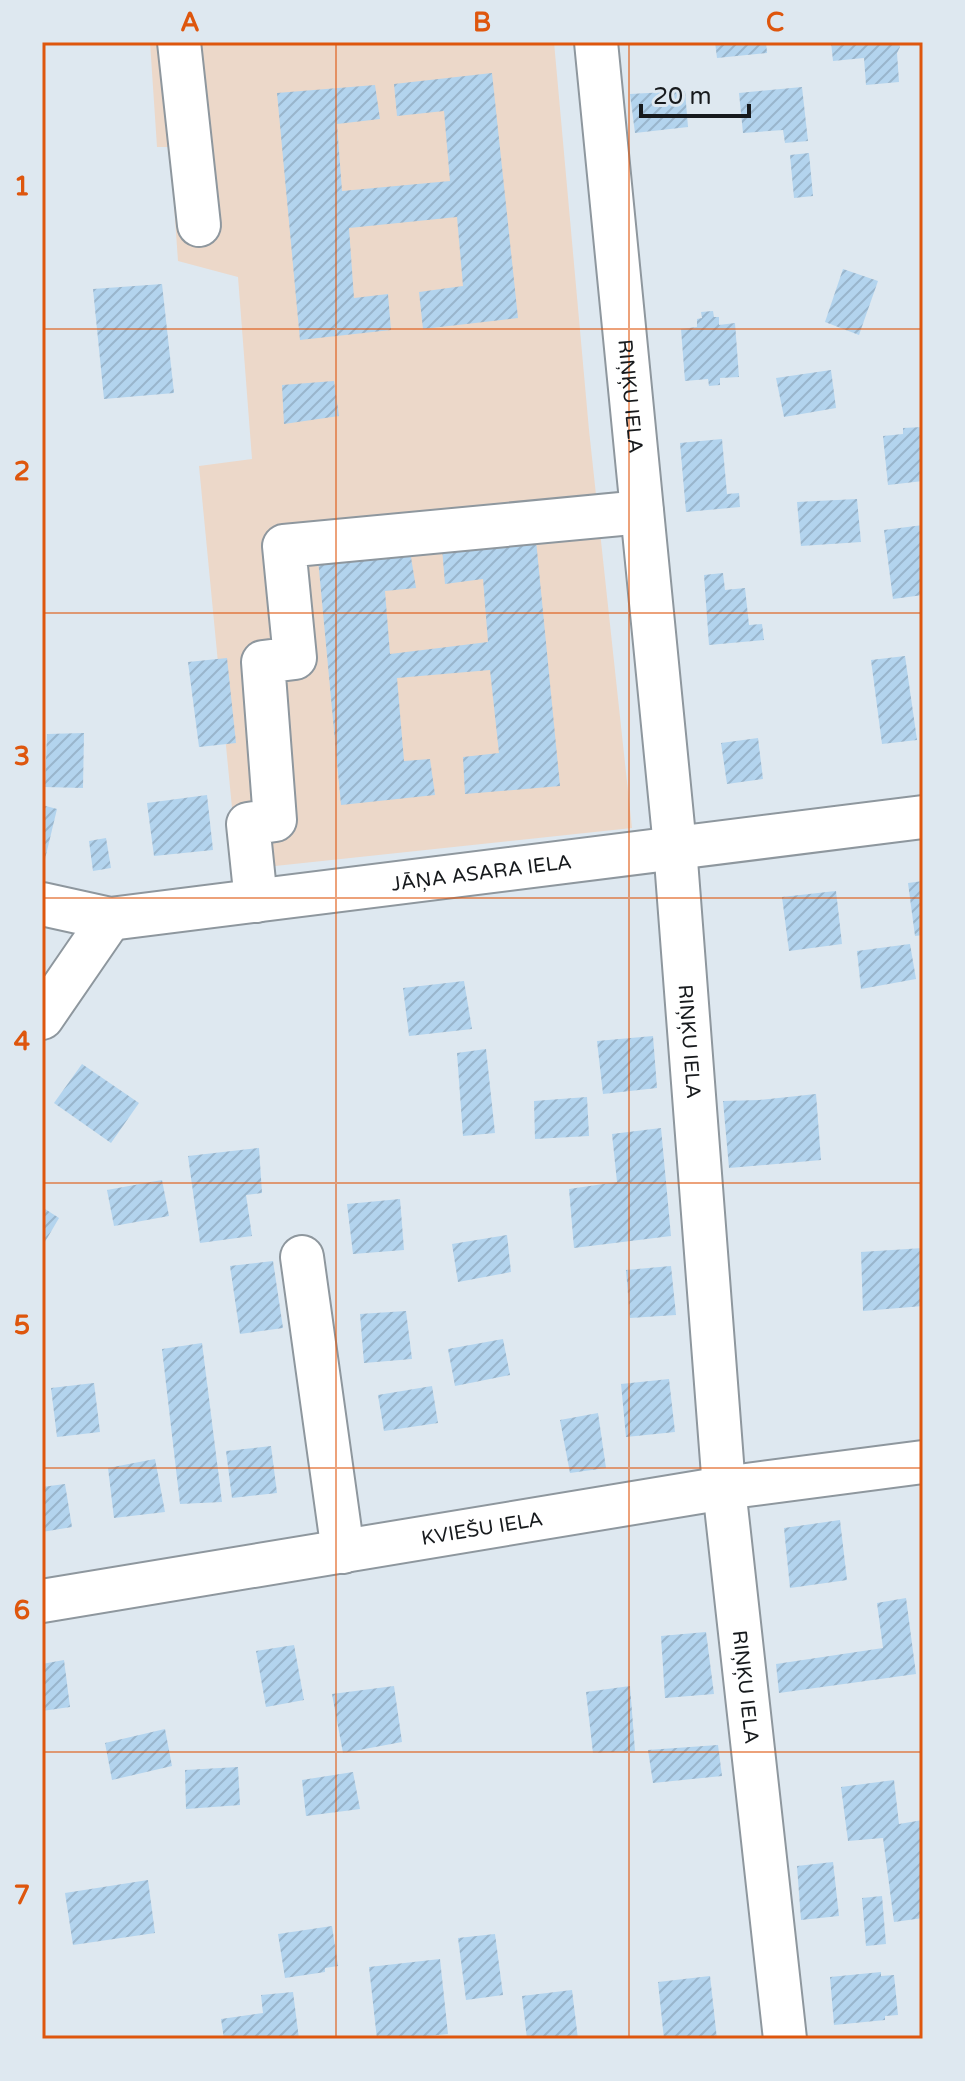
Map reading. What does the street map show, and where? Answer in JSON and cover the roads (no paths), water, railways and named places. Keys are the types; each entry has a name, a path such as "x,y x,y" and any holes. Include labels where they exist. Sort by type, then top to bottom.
{"street":[{"path":"179,42 199,225"},
{"name":"RIŅĶU IELA","path":"596,42 675,847 724,1488 785,2039"},
{"path":"256,901 248,824 275,820 263,662 295,658 284,546 642,512"},
{"name":"JĀŅA ASARA IELA","path":"42,904 110,919 923,817"},
{"path":"42,1018 110,919"},
{"path":"302,1257 343,1552"},
{"name":"KVIEŠU IELA","path":"42,1601 724,1488 923,1462"}]}
